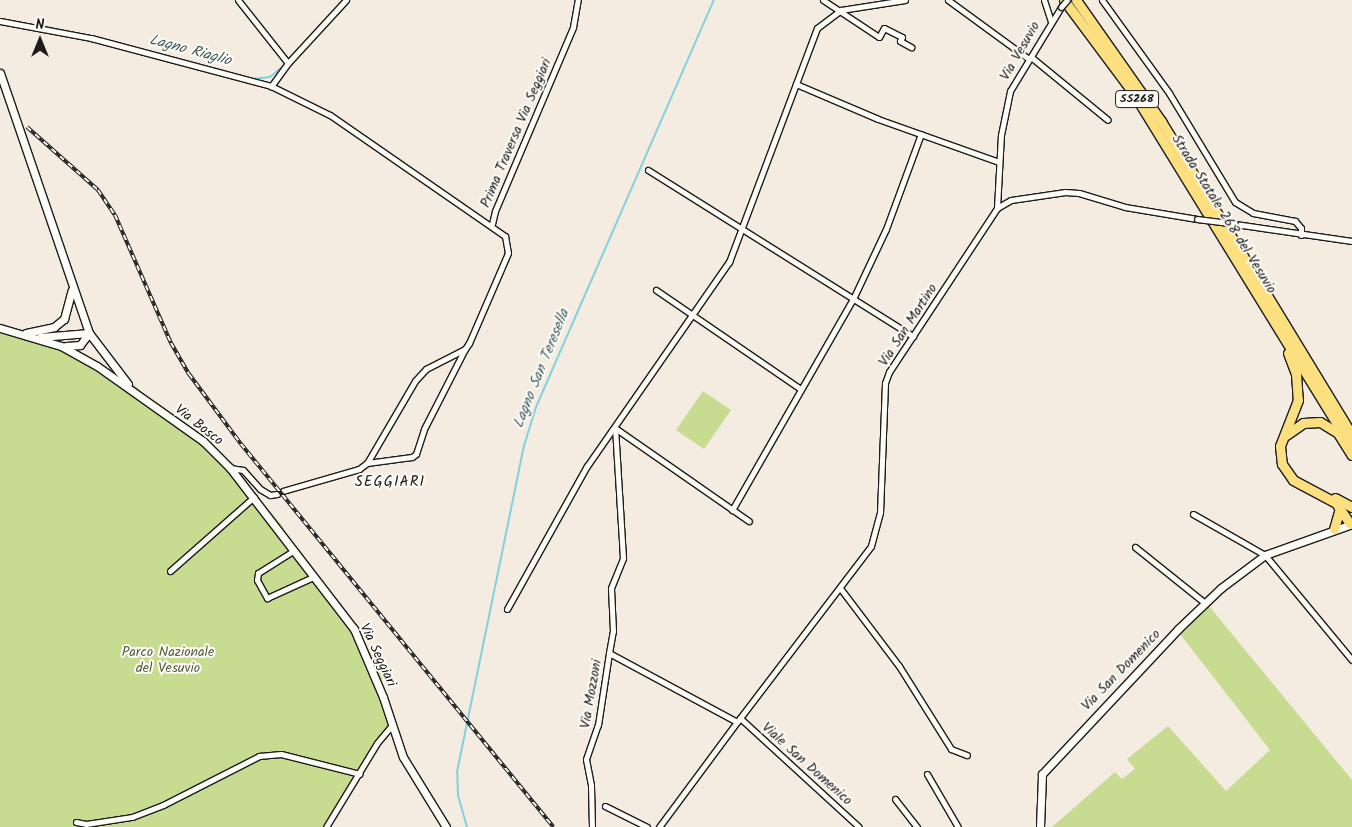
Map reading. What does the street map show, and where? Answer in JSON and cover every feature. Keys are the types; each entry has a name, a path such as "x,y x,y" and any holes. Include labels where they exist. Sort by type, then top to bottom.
{"highway":[{"name":"Strada Statale 268 del Vesuvio","path":"1076,0 1162,121 1352,435"},
{"name":"Strada Statale 268 del Vesuvio","path":"1064,2 1134,94 1352,448"},
{"path":"1277,325 1295,368 1298,387 1296,406 1282,439 1280,455 1286,473 1293,480 1346,506 1352,512"},
{"path":"1282,439 1303,423 1320,422 1338,433 1352,455"},
{"path":"1346,506 1351,524"},
{"path":"1334,529 1346,506"}],"main road":[{"path":"0,73 89,333 80,345 61,346"},
{"path":"20,333 54,327 64,319 68,312 73,288"},
{"name":"Via Bosco","path":"0,328 37,337 61,346 134,392 203,441 243,483"},
{"name":"Via Bosco","path":"37,337 89,333 134,392"},
{"name":"Via Seggiari","path":"243,483 354,629 384,697 403,757 446,827"},
{"name":"Via San Domenico","path":"1040,827 1042,774 1206,603 1265,555 1351,524"}],"street":[{"path":"238,0 288,63"},
{"path":"270,86 288,63 346,0"},
{"name":"Prima Traversa Via Seggiari","path":"367,463 412,457 416,454 424,429 465,349 508,253 505,236 492,224 494,211 571,32 578,0"},
{"path":"822,0 841,10 879,37 884,28 902,37 900,41 911,47"},
{"path":"507,609 587,466 616,428 694,316 729,262 817,28 841,10 905,0"},
{"path":"948,0 1030,58 1108,120"},
{"path":"1044,0 1051,21"},
{"path":"1102,0 1169,92 1235,202 1253,213 1294,221 1301,228 1301,235"},
{"name":"Via Vesuvio","path":"998,208 1001,135 1010,91 1064,2"},
{"path":"0,21 91,38 270,86 330,115 492,224"},
{"path":"796,84 921,134 1000,162"},
{"path":"732,510 799,388 853,299 886,229 921,134"},
{"path":"648,170 912,336"},
{"path":"998,208 1011,200 1065,192 1125,207 1301,235 1352,241"},
{"name":"Via San Martino","path":"659,827 871,546 877,531 885,383 889,372 998,208"},
{"path":"656,290 799,388"},
{"path":"284,491 359,469 367,463 415,382 436,362 465,349"},
{"path":"616,428 749,521"},
{"path":"609,653 612,631 611,588 622,558 616,428"},
{"path":"230,468 243,470 270,495 277,494"},
{"path":"243,483 254,482"},
{"path":"170,571 254,497"},
{"path":"1193,514 1265,555 1352,660"},
{"path":"1135,547 1206,603"},
{"path":"293,551 258,574 257,580 267,598 313,577"},
{"path":"840,588 899,666 951,750 967,755"},
{"name":"Via Mozzoni","path":"592,827 591,785 586,759 598,725 609,653 739,720"},
{"name":"Viale San Domenico","path":"739,720 858,827"},
{"path":"326,827 360,774 377,743 392,725"},
{"path":"76,822 86,824 132,817 164,805 259,756 281,754 360,774"},
{"path":"927,774 958,827"},
{"path":"895,799 917,827"},
{"path":"605,806 647,827"}],"green space":[{"name":"Parco Nazionale del Vesuvio","path":"0,323 76,351 128,379 151,400 209,441 281,524 297,551 358,629 383,678 381,681 395,716 326,827 0,827"},
{"path":"703,391 731,410 704,449 676,430"},
{"path":"1209,606 1352,780 1352,827 1052,827 1115,772 1122,779 1135,769 1127,759 1168,726 1226,791 1270,750 1180,634"}],"waterway":[{"name":"Lagno San Teresella","path":"467,827 458,795 457,772 524,446 536,407 714,0"},
{"name":"Lagno Riaglio","path":"42,26 81,34"},
{"name":"Lagno Riaglio","path":"253,79 270,77 282,67"}],"railway":[{"path":"27,127 98,190 115,215 171,343 189,374 241,444 553,827"}],"district":[{"name":"SEGGIARI","path":"390,483"}]}
